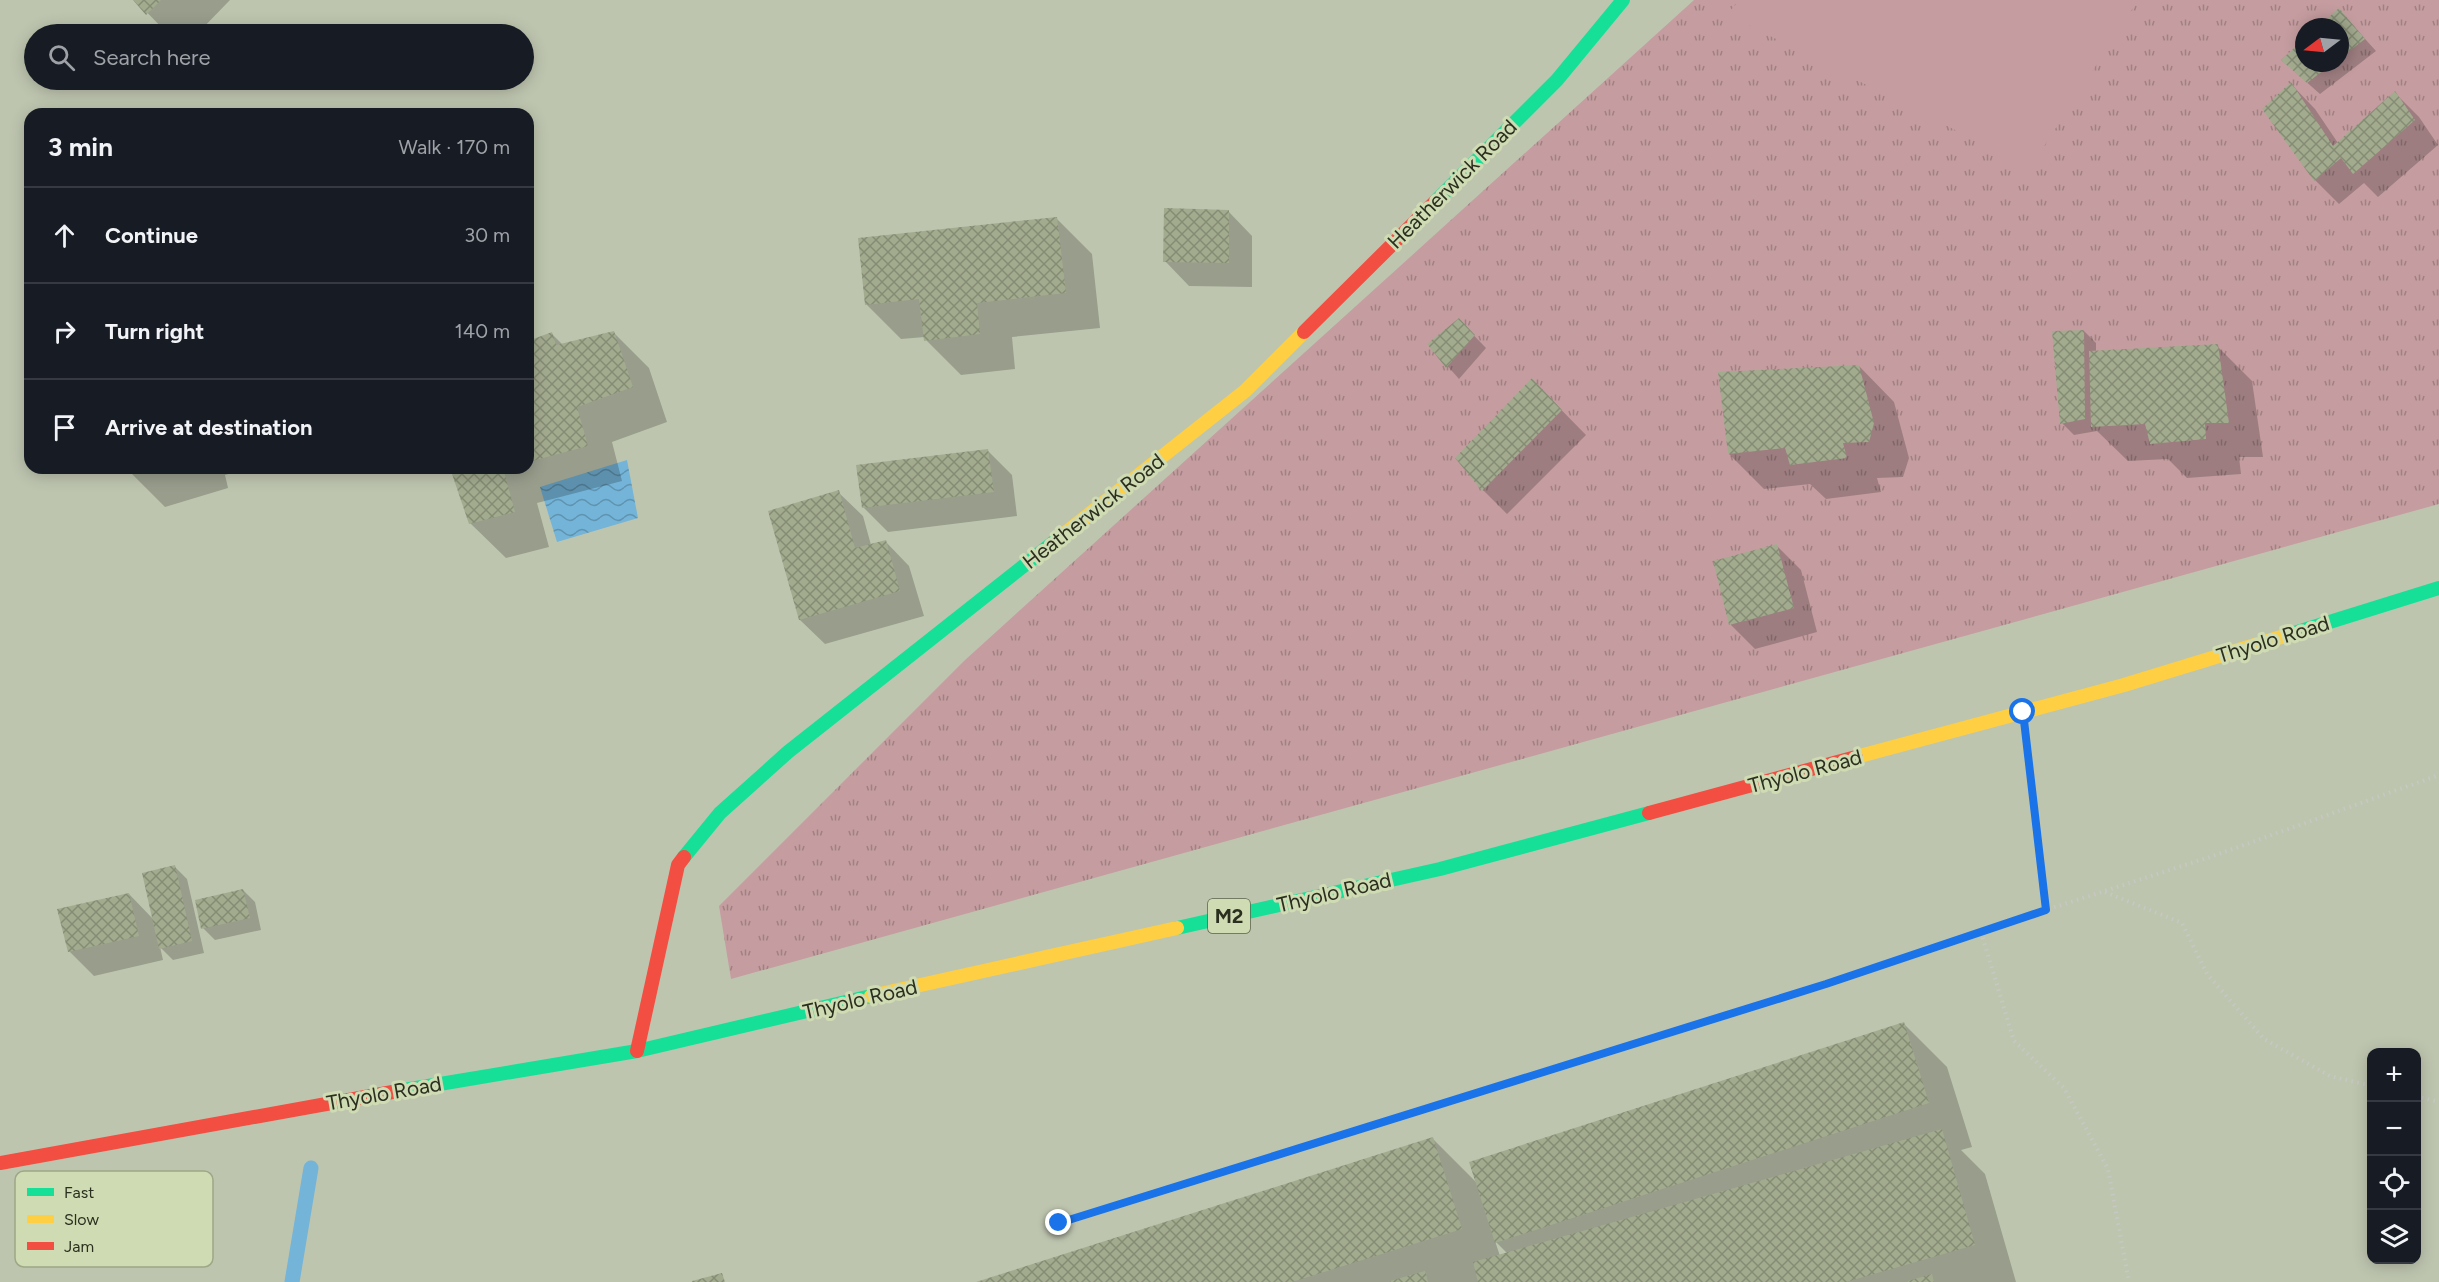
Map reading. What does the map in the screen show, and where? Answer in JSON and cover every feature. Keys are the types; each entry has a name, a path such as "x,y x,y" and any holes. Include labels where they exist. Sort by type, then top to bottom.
{"main road":[{"name":"Heatherwick Road","path":"637,1051 678,865 720,813 788,752 1245,391 1557,80 1623,0"},
{"name":"Thyolo Road","path":"0,1163 323,1103 637,1051 876,994 1440,869 2124,685 2439,588"}],"path":[{"path":"2023,712 2046,910"},
{"path":"1059,1223 1826,984 2216,855 2439,775"},
{"path":"2104,891 2182,923 2207,974 2264,1040 2330,1076 2367,1085"},
{"path":"1981,932 2014,1041 2064,1088 2108,1170 2129,1282"},
{"path":"2421,1097 2439,1102"}],"green space":[{"path":"1694,0 2439,0 2439,504 731,979 719,906 965,660"},
{"path":"1740,0 2138,0 2030,168 1727,14"}],"water":[{"path":"627,460 638,518 557,542 540,487"}],"building":[{"path":"133,0 161,0 146,15"},
{"path":"2339,8 2347,18 2328,18"},
{"path":"2349,20 2365,39 2349,51"},
{"path":"2295,47 2295,72 2321,72 2307,83 2281,60"},
{"path":"2291,82 2333,146 2395,91 2415,120 2353,174 2341,158 2314,181 2262,109"},
{"path":"1164,208 1229,210 1229,263 1163,262"},
{"path":"1057,217 1066,293 977,303 980,334 924,341 919,299 865,305 858,238"},
{"path":"1459,318 1475,335 1446,368 1427,344"},
{"path":"2084,330 2085,419 2060,424 2052,331"},
{"path":"614,331 633,387 577,407 588,446 534,460 534,339 552,332 556,345"},
{"path":"2218,344 2229,423 2205,423 2206,439 2150,444 2145,424 2091,427 2089,351"},
{"path":"1859,365 1874,423 1869,442 1843,443 1847,458 1790,465 1785,448 1728,454 1718,372"},
{"path":"1532,378 1562,410 1482,491 1455,458"},
{"path":"988,449 994,492 862,508 856,465"},
{"path":"452,474 505,474 515,512 469,524"},
{"path":"839,490 855,548 886,540 900,591 799,620 768,511"},
{"path":"1777,544 1794,608 1729,625 1713,561"},
{"path":"175,865 192,941 159,949 142,873"},
{"path":"243,889 250,918 201,929 195,900"},
{"path":"129,893 139,936 68,952 57,909"},
{"path":"1904,1022 1929,1103 1495,1243 1469,1162"},
{"path":"1942,1129 1975,1245 1846,1282 1478,1282 1473,1262"},
{"path":"1433,1137 1462,1229 1292,1282 976,1282"},
{"path":"1425,1271 1428,1282 1390,1282 1390,1281"},
{"path":"722,1273 725,1282 692,1282 692,1281"},
{"path":"1932,1274 1934,1282 1908,1282 1908,1281"}],"waterway":[{"path":"292,1282 311,1168"}],"traffic: fast":[{"path":"1436,201 1557,80 1623,0"},
{"path":"684,857 720,813 788,752 1064,534"},
{"path":"2291,634 2439,588"},
{"path":"1177,928 1440,869 1649,813"},
{"path":"398,1091 637,1051 871,996"}],"traffic: slow":[{"path":"1064,534 1245,391 1304,332"},
{"path":"1856,757 2124,685 2291,634"},
{"path":"871,996 1177,928"}],"traffic: jam":[{"path":"1304,332 1436,201"},
{"path":"1649,813 1856,757"},
{"path":"637,1051 678,865 684,857"},
{"path":"0,1163 398,1091"}],"route":[{"path":"1059,1223 1826,984 2046,910 2023,712"}]}
